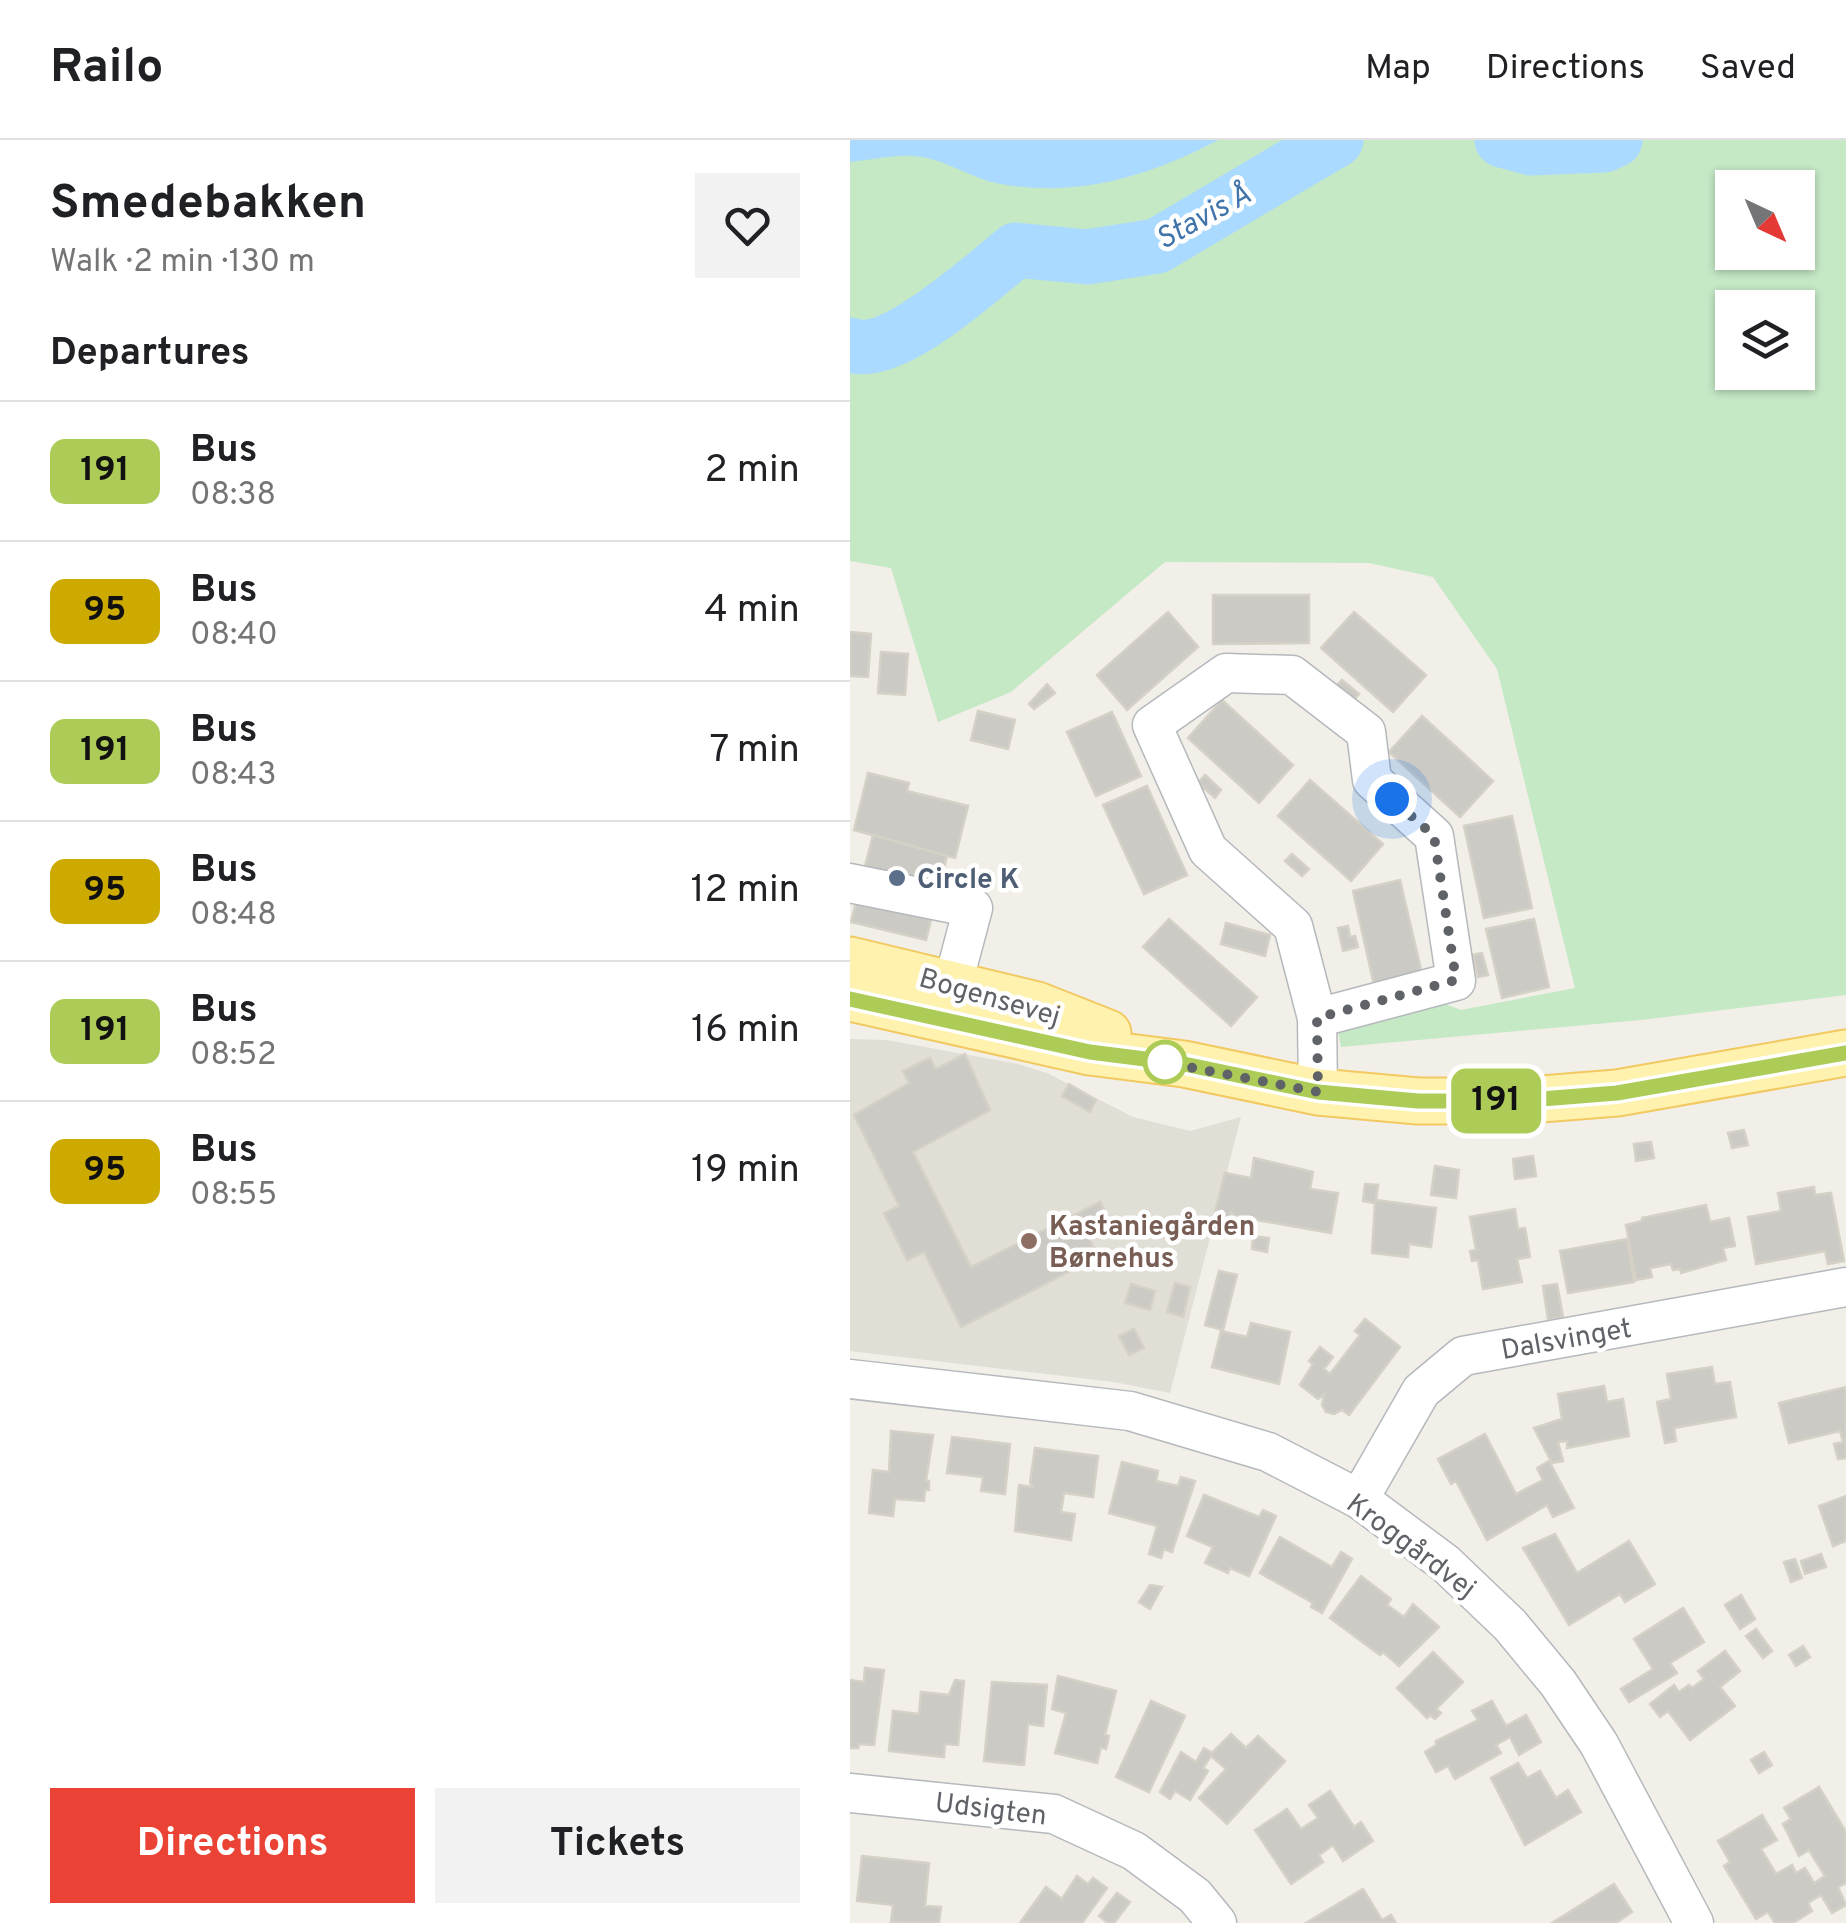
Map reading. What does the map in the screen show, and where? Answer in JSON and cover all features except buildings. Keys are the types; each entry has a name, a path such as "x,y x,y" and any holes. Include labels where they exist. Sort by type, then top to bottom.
{"main road":[{"name":"Bogensevej","path":"850,960 1037,1005 1184,1064"},
{"name":"Bogensevej","path":"850,998 1090,1052 1184,1064 1318,1092 1418,1101 1516,1101 1600,1094 1846,1052"}],"street":[{"path":"1317,1018 1456,980 1434,836 1372,780 1366,732 1292,675 1226,673 1152,725 1208,850 1293,926 1317,1018 1318,1092"},
{"path":"850,884 973,908 953,983"},
{"name":"Dalsvinget","path":"1358,1499 1422,1391 1463,1356 1846,1287"},
{"name":"Kroggårdvej","path":"850,1378 1130,1412 1268,1452 1358,1499 1445,1562 1510,1625 1558,1684 1599,1744 1694,1923"},
{"name":"Udsigten","path":"850,1793 1054,1814 1134,1850 1195,1896 1216,1923"}],"shaded area":[{"name":"Kastaniegården Børnehus","path":"850,1039 887,1040 1018,1064 1047,1073 1133,1117 1190,1131 1241,1117 1170,1393 1114,1382 850,1351"}],"green space":[{"path":"850,140 1846,140 1846,995 1641,1020 1341,1047 1337,1025 1440,1002 1461,1010 1575,988 1497,669 1433,577 1369,563 1165,562 1011,692 938,722 891,568 850,561"}],"water":[{"path":"850,140 1218,140 1167,164 1113,181 1029,188 979,178 923,157 850,162"}],"waterway":[{"name":"Stavis Å","path":"850,345 868,346 912,329 1016,250 1087,257 1157,246 1336,140"},
{"name":"Stavis Å","path":"1502,140 1531,148 1604,145 1615,140"}],"bus line":[{"name":"191","path":"850,999 1090,1052 1184,1064 1318,1092 1418,1101 1516,1101 1617,1093 1846,1053"}],"place":[{"name":"Circle K","path":"897,878"},
{"name":"Kastaniegården Børnehus","path":"1029,1241"}],"route":[{"path":"1165,1062 1152,1060 1318,1092 1317,1018 1456,980 1434,836 1392,799"}]}
